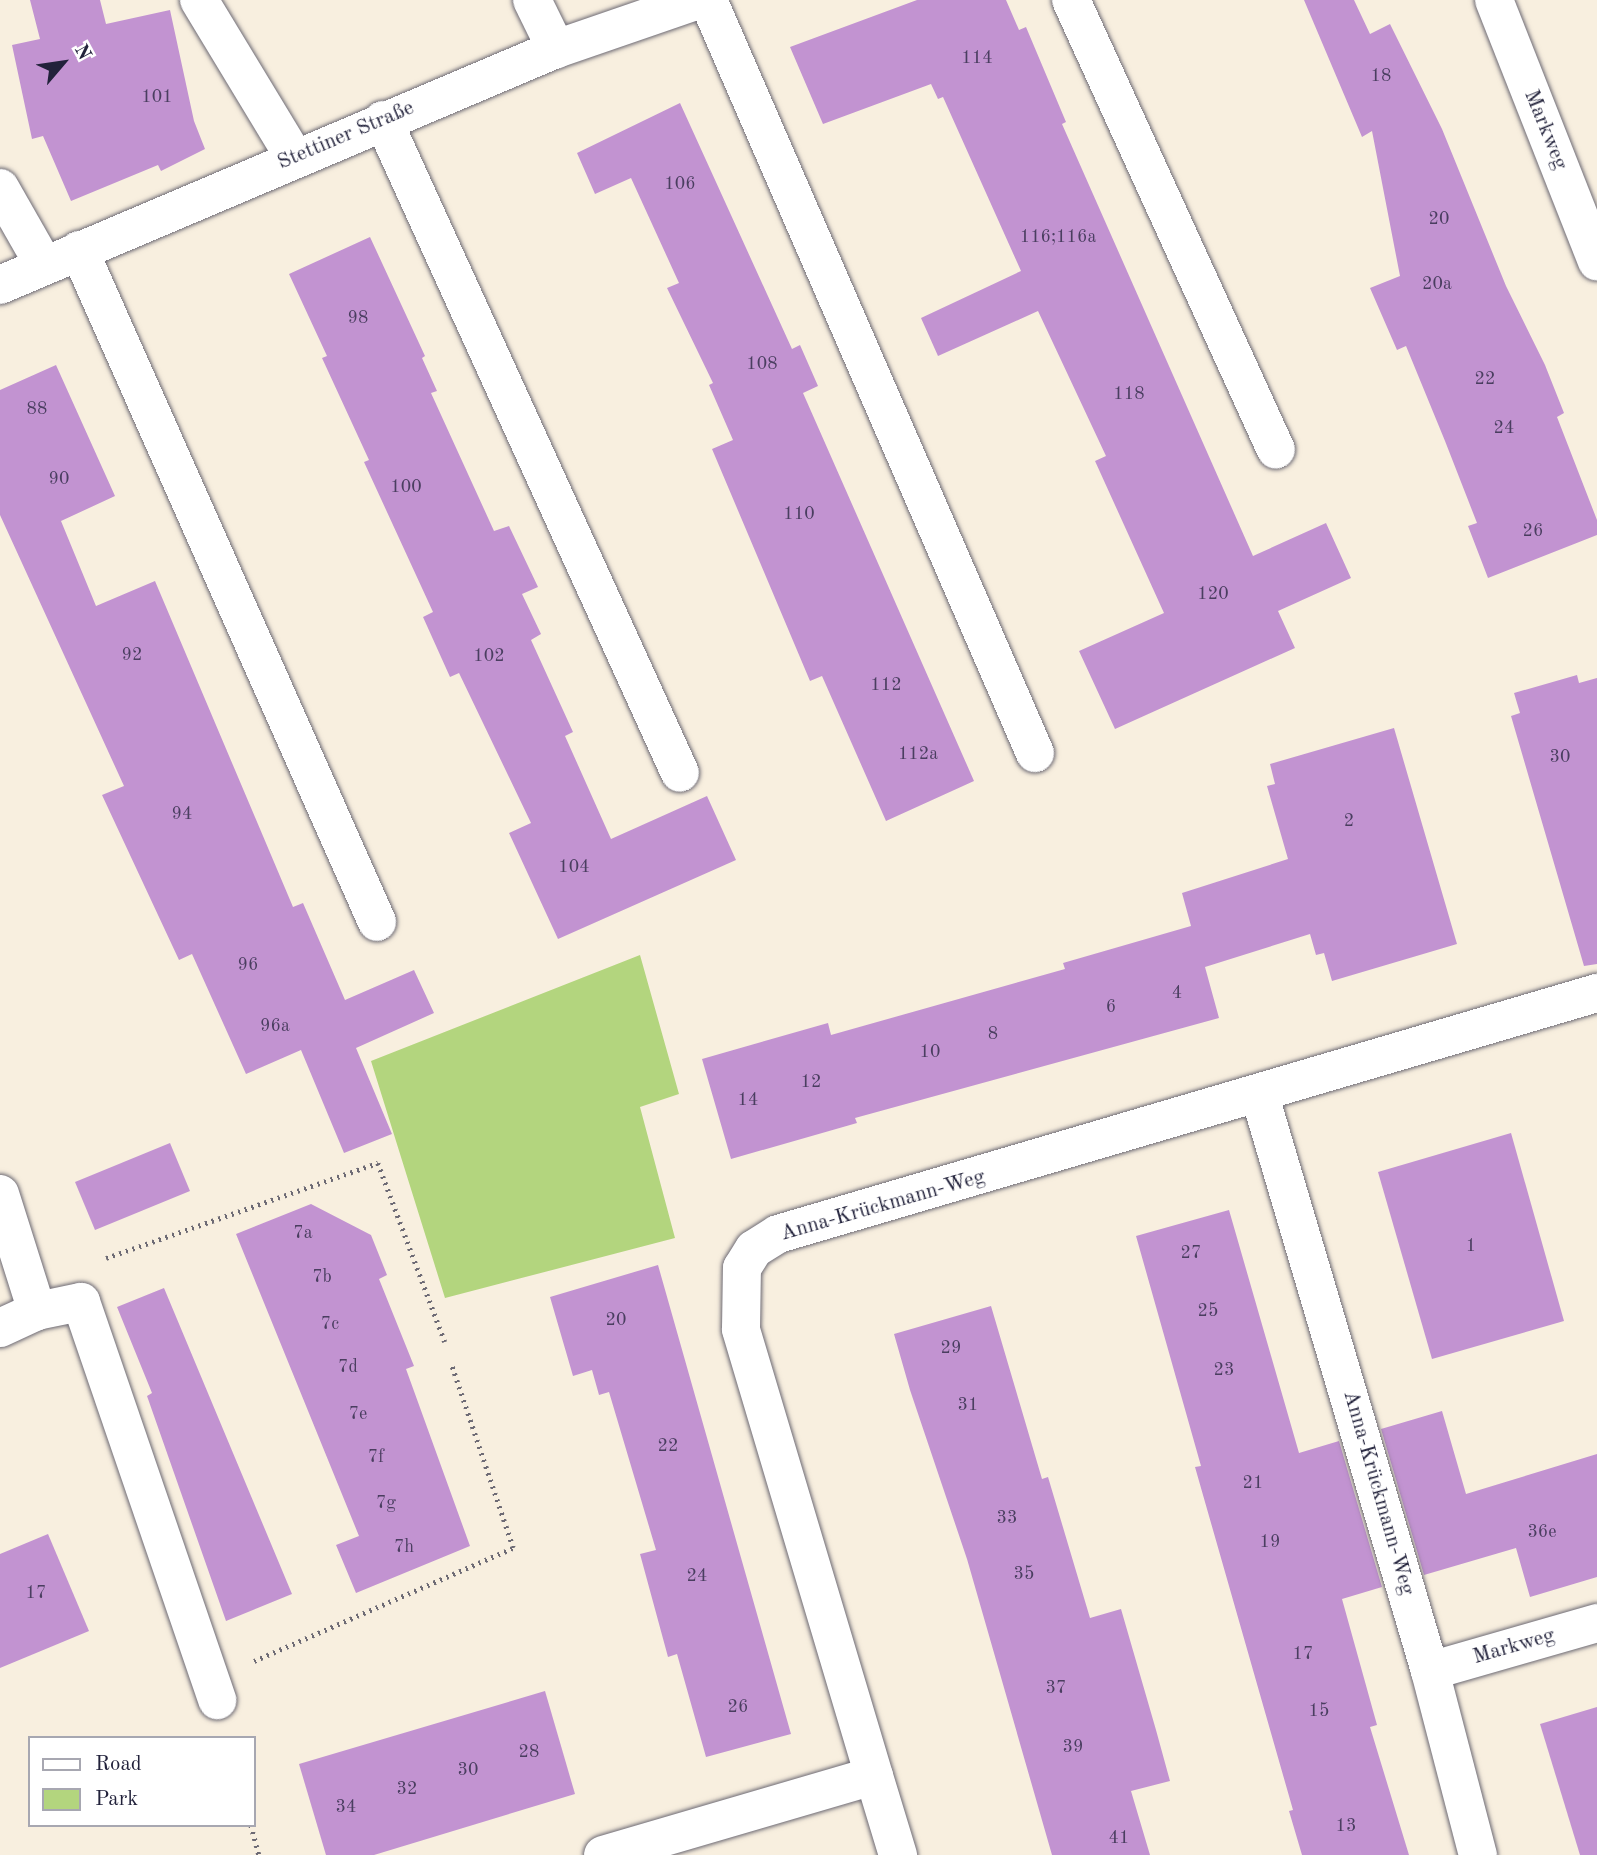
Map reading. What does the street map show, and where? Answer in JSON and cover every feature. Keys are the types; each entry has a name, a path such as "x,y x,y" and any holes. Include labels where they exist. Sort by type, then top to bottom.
{"street":[{"path":"199,0 294,157"},
{"path":"532,0 556,50"},
{"name":"Stettiner Straße","path":"0,285 383,120 556,50 698,0"},
{"path":"708,0 1035,753"},
{"path":"1071,0 1276,449"},
{"name":"Markweg","path":"1494,0 1597,261"},
{"path":"383,120 680,773"},
{"path":"0,188 44,265"},
{"path":"79,250 377,922"},
{"name":"Anna-Krückmann-Weg","path":"898,1855 741,1329 742,1268 754,1250 778,1234 1597,993"},
{"name":"Anna-Krückmann-Weg","path":"1259,1093 1430,1671 1478,1855"},
{"path":"0,1194 33,1297"},
{"path":"0,1328 33,1297 81,1302 213,1690"},
{"name":"Markweg","path":"1430,1671 1597,1623"},
{"path":"602,1855 874,1776"}],"path":[{"path":"33,1297 378,1163 445,1342"},
{"path":"213,1690 513,1548 450,1364"},
{"path":"252,1827 259,1855"}],"green space":[{"path":"640,955 679,1094 640,1107 675,1238 445,1298 371,1061"}],"building":[{"path":"30,0 100,0 106,24 170,10 194,121 205,149 161,171 158,165 71,201 43,136 32,139 12,45 40,39"},
{"path":"917,0 1006,0 1019,30 1026,27 1066,122 1062,124 1253,556 1326,523 1351,578 1278,611 1295,648 1115,729 1079,651 1164,613 1095,461 1106,456 1038,311 938,356 921,318 1021,271 943,97 938,99 931,84 823,124 790,47"},
{"path":"1304,0 1354,0 1370,34 1390,24 1442,129 1506,286 1545,365 1564,413 1557,417 1597,520 1597,535 1488,578 1468,526 1477,523 1445,441 1406,346 1397,350 1370,288 1400,276 1372,131 1362,137"},
{"path":"680,103 792,349 800,345 818,386 803,393 974,781 886,821 822,676 810,681 712,449 733,440 709,385 713,383 667,288 679,283 631,178 595,194 577,153"},
{"path":"370,237 425,356 422,358 437,391 431,393 494,531 509,526 538,587 522,594 541,634 531,640 573,732 565,736 611,839 707,796 736,860 558,939 509,833 531,823 459,673 450,677 423,617 433,612 364,462 369,460 322,358 327,356 289,274"},
{"path":"56,365 115,496 61,521 96,606 155,581 293,907 303,903 345,1000 414,970 434,1013 356,1048 392,1134 344,1153 301,1050 246,1074 192,954 179,960 102,795 124,786 0,515 0,390"},
{"path":"1577,675 1579,683 1597,678 1597,964 1584,966 1511,716 1520,713 1514,693"},
{"path":"1394,728 1457,944 1332,981 1324,953 1316,955 1310,934 1205,967 1219,1018 855,1118 857,1123 731,1159 702,1059 828,1023 831,1035 1065,969 1063,963 1191,926 1182,893 1288,859 1267,786 1275,784 1270,764"},
{"path":"1511,1133 1564,1321 1432,1359 1378,1172"},
{"path":"170,1143 190,1191 95,1230 75,1182"},
{"path":"311,1204 371,1235 387,1275 379,1279 414,1366 406,1369 470,1546 356,1593 336,1545 359,1536 236,1234"},
{"path":"1229,1210 1299,1453 1339,1441 1382,1587 1342,1599 1377,1725 1370,1727 1409,1855 1302,1855 1289,1811 1293,1810 1195,1467 1201,1466 1136,1236"},
{"path":"658,1265 791,1734 706,1757 677,1654 668,1657 640,1554 656,1550 609,1392 599,1395 592,1370 573,1376 550,1297"},
{"path":"164,1288 292,1594 226,1621 147,1396 152,1393 117,1307"},
{"path":"991,1306 1042,1479 1048,1477 1090,1618 1121,1609 1170,1781 1131,1791 1150,1855 1052,1855 967,1559 910,1390 894,1334"},
{"path":"1442,1411 1466,1494 1597,1454 1597,1577 1530,1597 1516,1548 1424,1575 1381,1429"},
{"path":"48,1534 89,1631 0,1668 0,1554"},
{"path":"545,1691 575,1794 374,1855 326,1855 299,1764"},
{"path":"1597,1707 1597,1855 1580,1855 1540,1724"}]}
